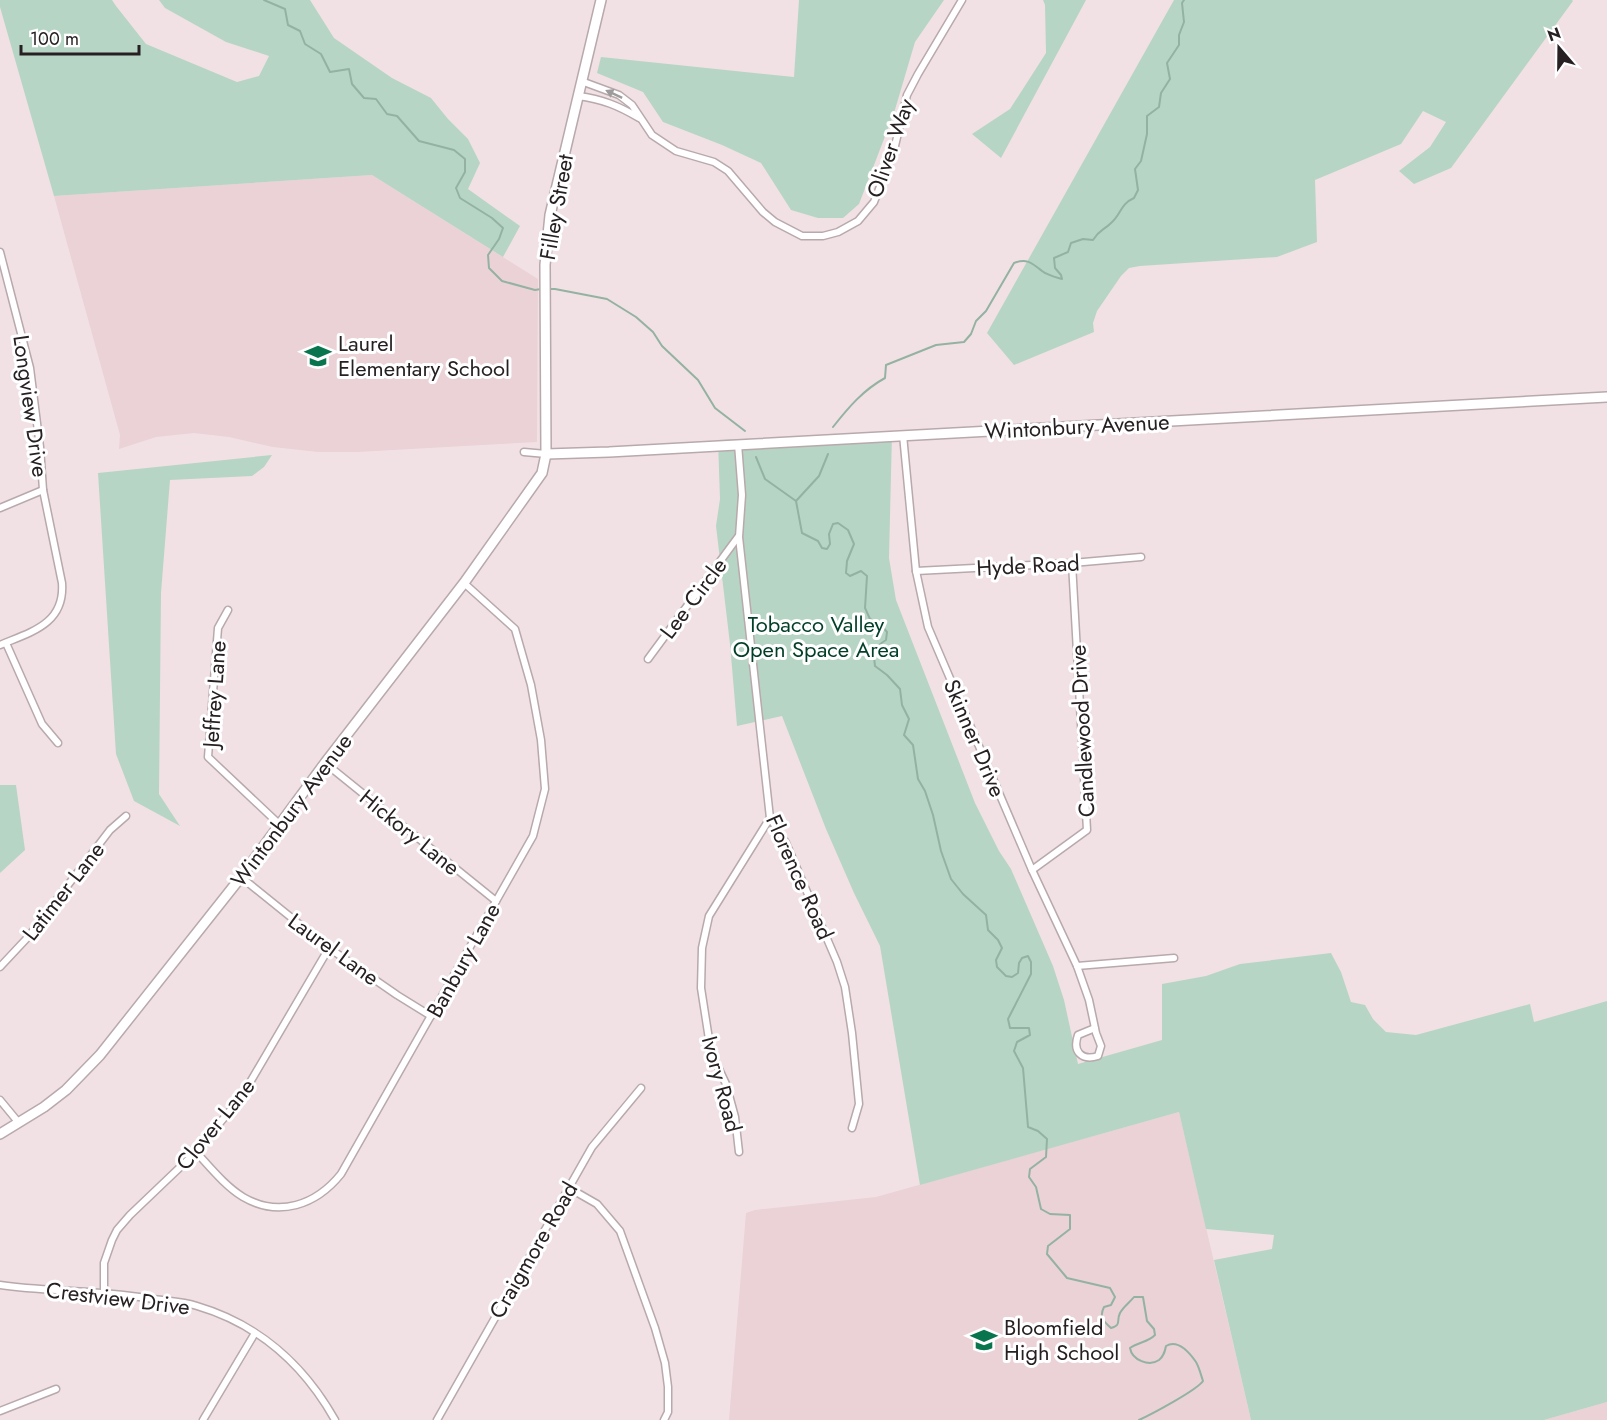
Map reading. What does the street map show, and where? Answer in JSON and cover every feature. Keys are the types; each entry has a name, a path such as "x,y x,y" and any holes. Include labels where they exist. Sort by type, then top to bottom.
{"street":[{"name":"Filley Street","path":"546,454 545,290 550,215 601,0"},
{"name":"Oliver Way","path":"581,81 619,95 632,105 652,135 676,151 714,162 728,171 763,212 775,222 802,236 823,236 838,232 858,220 874,202 894,150 907,95 962,0"},
{"name":"Oliver Way","path":"578,96 594,98 619,106 640,118"},
{"name":"Longview Drive","path":"0,252 30,368 43,490 63,593 59,608 42,627 3,644"},
{"name":"Wintonbury Avenue","path":"524,452 546,454 1607,397"},
{"name":"Skinner Drive","path":"903,435 916,571 928,627 1032,870 1077,966 1101,1046 1098,1056 1084,1057 1078,1053 1076,1043 1078,1035 1095,1028"},
{"name":"Florence Road","path":"738,444 742,495 739,537 770,818 786,843 837,962 845,987 860,1104 852,1128"},
{"name":"Wintonbury Avenue","path":"0,1134 44,1107 66,1090 100,1055 241,878 325,763 464,583 542,473 546,454"},
{"path":"0,508 43,490"},
{"name":"Lee Circle","path":"648,659 739,537"},
{"name":"Hyde Road","path":"916,571 1141,557"},
{"name":"Candlewood Drive","path":"1032,870 1087,831 1072,563"},
{"name":"Banbury Lane","path":"196,1152 242,1197 268,1206 291,1207 306,1203 320,1196 332,1186 341,1174 533,836 545,789 541,740 531,685 515,629 464,583"},
{"name":"Jeffrey Lane","path":"228,610 218,628 208,757 279,824"},
{"path":"3,644 42,724 58,743"},
{"name":"Hickory Lane","path":"325,763 496,902"},
{"name":"Latimer Lane","path":"0,967 29,936 110,830 126,816"},
{"name":"Ivory Road","path":"739,1152 735,1117 726,1084 711,1052 701,988 702,948 709,916 770,818"},
{"name":"Laurel Lane","path":"241,878 329,948 431,1016"},
{"name":"Clover Lane","path":"104,1293 104,1263 117,1230 196,1152 242,1096 329,948"},
{"path":"1077,966 1174,958"},
{"name":"Craigmore Road","path":"437,1420 592,1147 641,1088"},
{"path":"0,1100 19,1123"},
{"path":"568,1188 597,1204 620,1231 655,1328 665,1363 668,1412 664,1420"},
{"name":"Crestview Drive","path":"0,1285 104,1293 177,1302 196,1306 234,1320 265,1339 300,1369 318,1391 335,1420"},
{"path":"203,1420 255,1333"},
{"path":"0,1411 56,1389"}],"shaded area":[{"name":"Laurel Elementary School","path":"372,175 538,279 537,442 318,452 273,447 229,437 194,433 156,437 119,449 120,435 54,196"},
{"name":"Bloomfield High School","path":"1179,1112 1251,1420 729,1420 746,1213 755,1210 876,1197"},
{"path":"1607,1402 1607,1420 1544,1420"}],"green space":[{"path":"0,0 112,0 146,44 237,82 259,76 269,56 226,42 165,8 159,0 310,0 334,38 392,78 431,98 468,139 480,163 468,189 520,226 503,257 372,175 54,196 0,7"},
{"path":"799,0 944,0 915,42 894,113 859,204 843,218 818,218 791,210 761,163 663,122 643,92 597,73 601,57 794,77"},
{"path":"1043,0 1086,0 1001,158 972,134 1010,109 1046,53"},
{"path":"1174,0 1573,1 1451,168 1414,184 1399,171 1430,147 1446,122 1423,111 1401,144 1315,180 1317,242 1277,257 1129,268 1097,311 1093,323 1094,332 1014,365 987,333"},
{"name":"Tobacco Valley Open Space Area","path":"892,433 889,558 896,600 975,803 999,851 1011,869 1053,966 1064,1000 1078,1064 1162,1040 1162,984 1206,976 1240,964 1331,953 1341,972 1351,1002 1365,1005 1373,1019 1386,1032 1416,1035 1530,1004 1534,1022 1607,1001 1607,1402 1544,1420 1251,1420 1214,1260 1272,1249 1274,1235 1206,1229 1179,1112 920,1185 880,946 826,829 782,716 737,726 716,526 720,499 718,440"},
{"path":"272,455 264,467 252,476 170,480 161,593 159,794 180,826 134,801 116,754 98,473"},
{"path":"0,785 16,785 25,850 0,873"}],"waterway":[{"path":"264,0 285,9 288,25 300,31 305,44 321,54 330,72 349,69 352,84 364,98 376,99 387,114 397,116 419,141 454,150 465,159 465,172 456,188 460,198 492,218 503,228 499,239 488,255 489,268 502,281 535,290 541,289"},
{"path":"833,427 850,406 885,378 886,365 936,345 964,342 971,334 976,321 986,311 1014,263 1029,262 1046,274 1062,279 1055,268 1054,258 1068,252 1071,243 1083,239 1093,240 1114,220 1126,203 1134,198 1138,190 1135,169 1141,161 1147,134 1147,116 1159,107 1161,93 1170,79 1167,63 1179,45 1179,35 1184,22 1182,3 1184,0"},
{"path":"547,289 607,299 636,317 653,332 662,346 698,380 715,408 745,431"},
{"path":"796,501 819,476 828,454"},
{"path":"756,457 765,479 796,501 802,533 818,541 822,548 827,549 833,524 838,523 848,530 854,544 847,561 846,573 850,576 861,571 867,576 865,608 870,619 881,625 887,632 886,640 875,650 875,666 900,689 902,705 909,719 904,735 913,745 918,779 925,791 933,815 941,851 951,879 963,894 986,915 988,930 1002,948 996,960 997,967 1006,976 1012,977 1018,973 1022,958 1028,956 1031,962 1031,974 1008,1019 1010,1028 1029,1028 1030,1035 1017,1042 1014,1051 1023,1068 1028,1127 1038,1131 1047,1139 1046,1157 1030,1169 1029,1177 1036,1187 1041,1209 1050,1214 1070,1215 1070,1229 1048,1246 1047,1254 1067,1278 1110,1288 1115,1297 1111,1305 1104,1307 1102,1316 1111,1328 1118,1324 1121,1311 1134,1297 1143,1297 1147,1321 1154,1329 1155,1335 1130,1348 1137,1359 1155,1362 1162,1357 1166,1346 1175,1344 1187,1351 1198,1366 1203,1381 1199,1385 1174,1402 1139,1420"}],"place":[{"name":"Laurel Elementary School","path":"318,356"},
{"name":"Bloomfield High School","path":"984,1340"}]}
